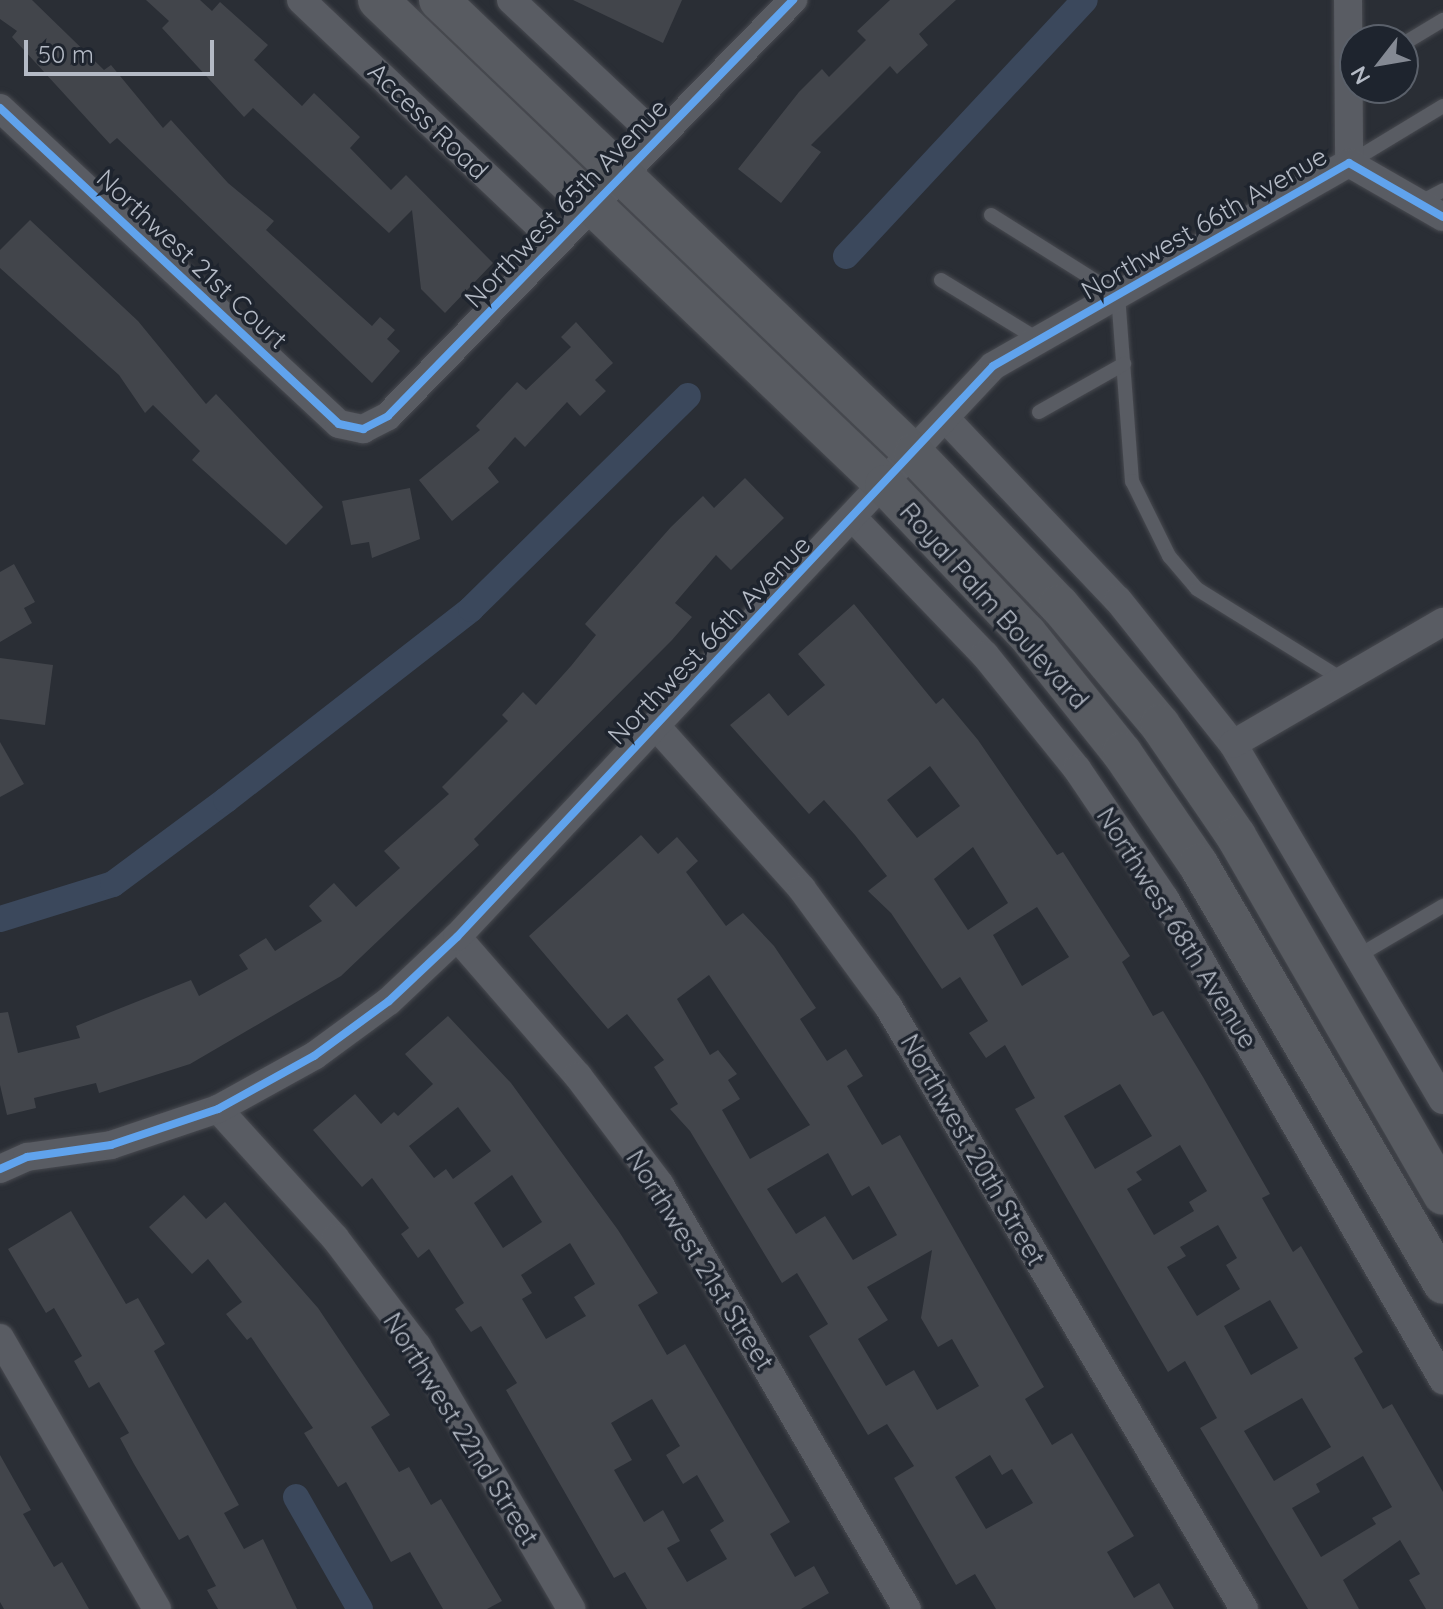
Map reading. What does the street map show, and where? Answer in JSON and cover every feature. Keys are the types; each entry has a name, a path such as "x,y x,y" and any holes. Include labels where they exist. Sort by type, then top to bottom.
{"main road":[{"name":"Royal Palm Boulevard","path":"378,0 594,202 885,485 1027,634 1122,753 1418,1175"},
{"name":"Royal Palm Boulevard","path":"439,0 914,454 1059,605 1160,725 1236,836 1418,1175 1443,1284"}],"street":[{"name":"Access Road","path":"301,0 555,241"},
{"path":"511,0 657,137"},
{"name":"Northwest 65th Avenue","path":"363,429 388,416 555,241 793,0"},
{"path":"1348,0 1349,24"},
{"path":"1349,163 1351,104"},
{"name":"Northwest 21st Court","path":"0,108 339,424 363,429"},
{"name":"Northwest 66th Avenue","path":"0,1169 27,1157 111,1145 218,1109 314,1056 389,1001 457,937 885,485 993,366 1349,163 1435,203"},
{"path":"945,418 1118,600 1233,744 1443,1100"},
{"name":"Northwest 68th Avenue","path":"853,518 985,655 1077,769 1165,899 1443,1380"},
{"path":"1233,744 1443,622"},
{"name":"Northwest 20th Street","path":"655,725 802,889 888,1006 1244,1609"},
{"name":"Northwest 21st Street","path":"457,937 578,1076 660,1185 907,1609"},
{"name":"Northwest 22nd Street","path":"218,1109 335,1238 417,1346 571,1609"},
{"path":"0,1338 157,1609"}],"lane":[{"path":"1419,34 1443,20"},
{"path":"1349,163 1443,106"},
{"path":"991,215 1118,295 1132,481 1169,556 1197,589 1345,681"},
{"path":"941,280 1039,340"},
{"path":"1039,412 1124,364"},
{"path":"1358,956 1443,906"}],"building":[{"path":"0,0 32,0 104,70 111,65 163,128 171,120 228,183 274,221 266,230 372,326 380,317 395,330 387,339 400,351 372,383 117,138 110,144 12,37 17,31 0,19"},
{"path":"146,0 200,0 212,11 220,2 268,45 254,60 302,106 314,93 360,137 350,148 391,190 406,175 493,263 445,313 421,289 412,210 389,233 253,108 244,117 162,28 169,21"},
{"path":"573,0 682,0 663,43"},
{"path":"890,0 956,0 919,34 928,45 897,74 890,66 811,145 821,152 781,203 738,169 799,92 822,69 829,77 866,40 857,31"},
{"path":"30,220 138,321 206,404 216,394 323,507 286,545 192,460 200,451 153,405 145,413 119,375 0,268 0,250"},
{"path":"576,322 613,363 595,380 606,391 580,416 567,402 525,447 515,437 488,468 499,482 452,521 419,480 480,430 476,426 517,382 526,390 571,347 561,337"},
{"path":"745,478 784,518 731,570 716,555 675,603 692,617 672,640 474,839 479,845 341,976 190,1064 99,1093 96,1083 34,1098 36,1108 7,1115 0,1085 0,1013 8,1012 18,1053 80,1038 76,1026 191,980 199,996 248,969 239,955 266,938 275,951 322,921 309,906 334,883 356,907 400,868 384,851 449,794 442,787 508,721 502,715 523,692 536,705 571,666 596,635 585,624 671,527 703,496 714,508"},
{"path":"410,488 420,539 372,558 369,542 351,545 342,501"},
{"path":"14,564 35,602 24,608 32,623 0,642 0,572"},
{"path":"854,604 936,704 943,698 978,740 1057,855 1063,852 1130,956 1122,962 1153,1016 1163,1011 1203,1077 1270,1194 1262,1198 1293,1252 1301,1246 1363,1352 1354,1358 1383,1409 1392,1404 1443,1492 1443,1609 1426,1609 1409,1580 1420,1574 1400,1540 1343,1580 1359,1609 1308,1609 1200,1428 1217,1418 1185,1361 1168,1372 1015,1109 1035,1098 1005,1045 986,1058 969,1033 988,1021 960,977 942,989 891,913 868,891 887,876 855,835 824,800 809,814 730,725 769,693 788,716 825,685 798,654","holes":["930,766 960,806 917,838 887,800","973,847 1008,903 968,930 934,879","1037,907 1069,957 1022,986 993,935","1120,1084 1152,1136 1095,1169 1064,1116","1180,1145 1207,1191 1189,1202 1194,1211 1154,1235 1127,1189 1142,1180 1136,1172","1218,1225 1237,1258 1226,1265 1240,1289 1197,1316 1167,1267 1186,1256 1180,1247","1270,1300 1298,1348 1251,1375 1224,1326","1302,1398 1331,1447 1274,1481 1244,1431","1363,1456 1392,1507 1372,1518 1376,1524 1321,1557 1292,1508 1320,1492 1316,1484"]},
{"path":"0,658 53,665 45,725 0,719"},
{"path":"0,742 24,784 0,797"},
{"path":"641,835 658,854 677,837 698,861 686,872 726,926 743,913 774,946 816,1008 800,1019 827,1061 846,1049 863,1076 847,1086 882,1145 900,1135 1044,1387 1025,1399 1052,1445 1072,1433 1134,1536 1107,1552 1134,1598 1159,1583 1174,1609 996,1609 975,1574 956,1585 894,1478 914,1466 887,1424 868,1435 809,1336 828,1324 797,1273 782,1283 690,1131 670,1109 678,1104 654,1067 664,1060 627,1014 608,1029 529,936","holes":["709,975 810,1125 750,1159 722,1110 740,1099 728,1080 737,1074 718,1050 710,1055 677,999","828,1153 852,1196 869,1186 897,1235 853,1260 825,1216 796,1234 767,1189","932,1250 921,1318 938,1347 952,1339 979,1386 937,1410 914,1370 886,1386 858,1339 888,1320 867,1287","990,1455 1002,1475 1012,1469 1033,1503 986,1529 955,1477"]},
{"path":"448,1016 511,1083 618,1230 658,1293 638,1305 667,1355 685,1344 790,1522 770,1534 795,1577 814,1566 829,1593 801,1609 647,1609 625,1572 614,1578 506,1390 517,1383 481,1326 471,1332 455,1309 464,1303 429,1249 418,1258 401,1234 409,1228 372,1178 362,1187 313,1130 355,1094 381,1124 394,1112 398,1116 433,1084 405,1054","holes":["458,1107 491,1151 453,1179 446,1169 434,1178 409,1146","512,1175 542,1222 503,1248 474,1203","570,1243 595,1284 574,1297 586,1316 546,1339 522,1299 532,1293 521,1275","652,1399 680,1446 666,1455 683,1484 697,1475 724,1521 710,1530 727,1559 687,1582 667,1548 680,1541 663,1510 644,1522 614,1470 632,1460 611,1423"]},
{"path":"184,1195 206,1219 225,1202 318,1308 390,1415 371,1427 399,1472 409,1467 431,1505 441,1499 502,1601 487,1609 443,1609 410,1552 391,1562 346,1482 338,1487 304,1433 313,1428 251,1337 247,1340 226,1314 242,1302 208,1259 192,1274 149,1227"},
{"path":"71,1211 126,1304 138,1298 165,1344 154,1351 239,1505 224,1513 244,1549 263,1539 297,1609 218,1609 207,1590 216,1586 188,1535 179,1540 120,1438 129,1433 99,1382 89,1388 74,1361 82,1356 54,1308 46,1313 8,1249"},
{"path":"0,1455 31,1510 23,1514 54,1567 62,1562 89,1609 4,1609 0,1602"}],"waterway":[{"path":"846,256 1085,0"},
{"path":"0,919 113,884 226,800 471,609 688,396"},
{"path":"296,1497 360,1609"}],"cycle path":[{"path":"0,108 339,424 363,429 388,416 793,0"},
{"path":"0,1169 27,1157 111,1145 218,1109 314,1056 389,1001 457,937 993,366 1349,163 1443,217"}]}
